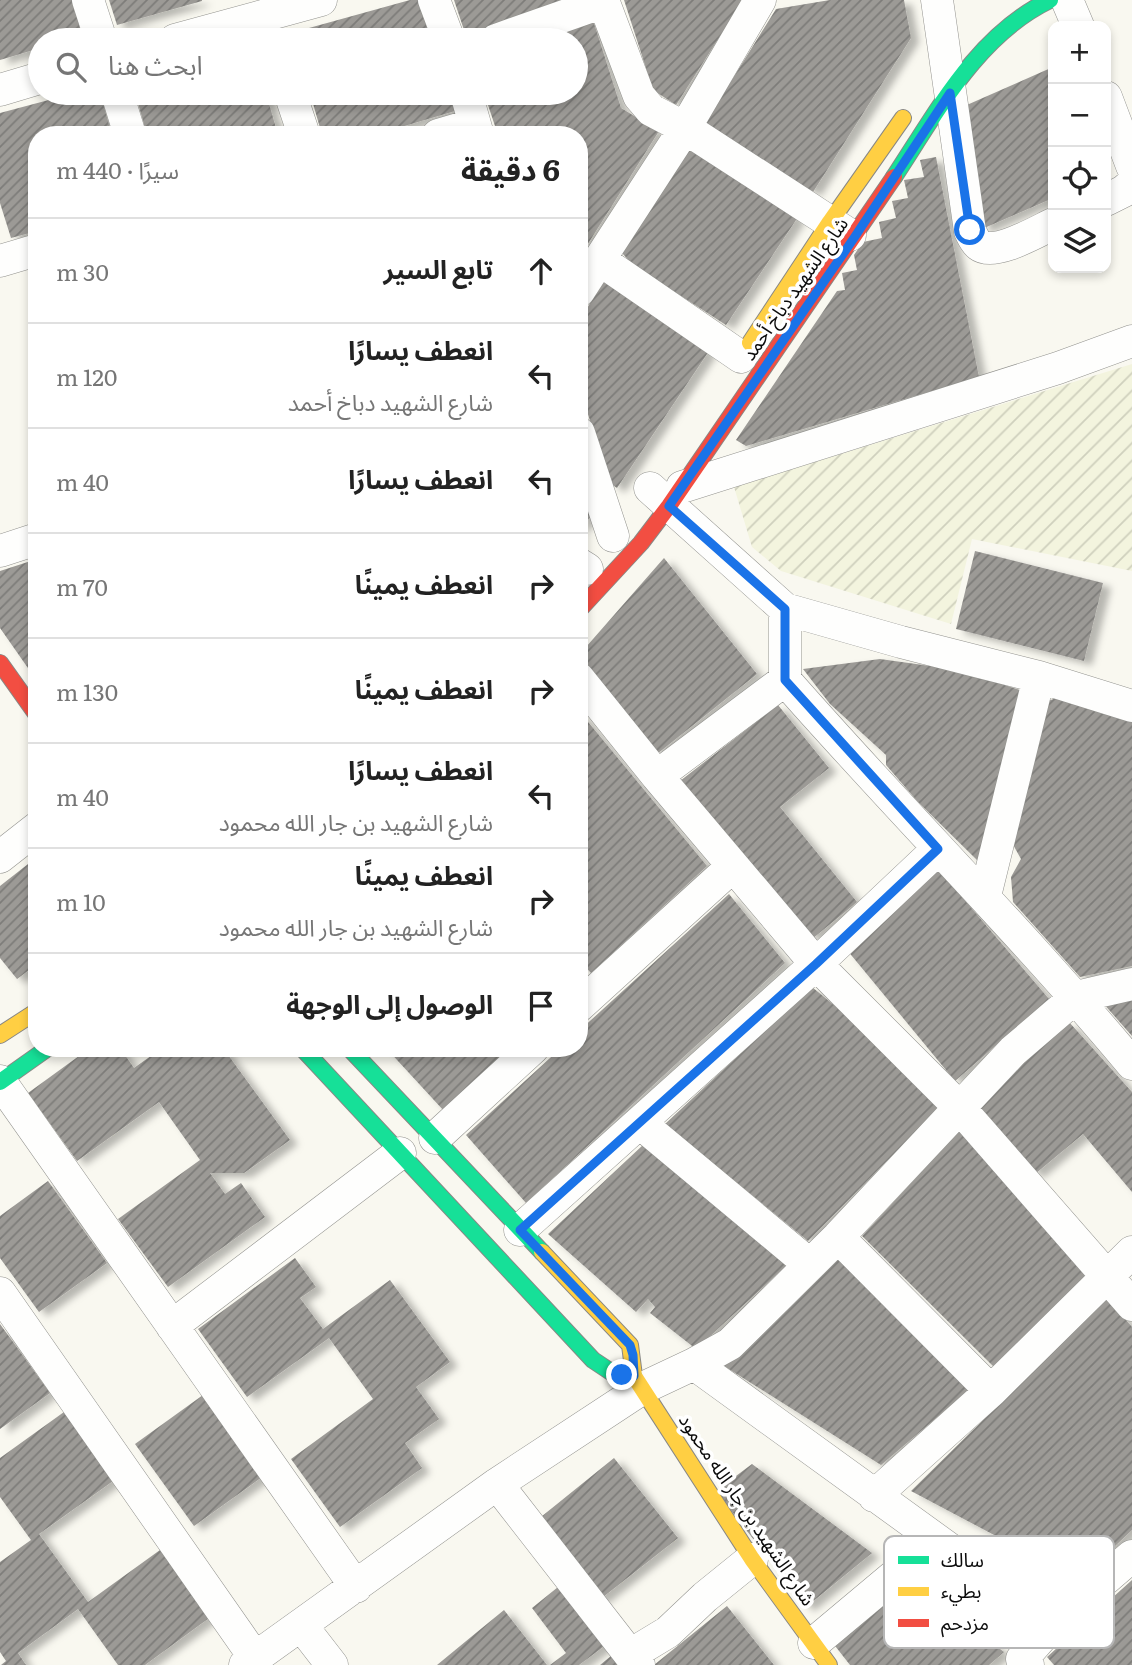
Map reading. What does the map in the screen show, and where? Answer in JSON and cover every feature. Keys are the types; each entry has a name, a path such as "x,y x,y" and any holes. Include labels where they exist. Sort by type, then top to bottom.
{"street":[{"path":"88,0 97,28"},
{"path":"228,28 267,19 321,0"},
{"path":"434,0 444,28"},
{"path":"588,277 685,128 760,0"},
{"path":"937,0 970,230 979,246 989,249 1002,247 1048,226"},
{"name":"شارع الشهيد دباخ أحمد","path":"588,600 641,543 660,491 842,230 947,67 993,38 1031,9 1050,0"},
{"path":"1068,0 1076,21"},
{"path":"529,28 603,1 639,96 651,110 685,128 842,230"},
{"path":"0,90 28,82"},
{"name":"شارع الشهيد دباخ أحمد","path":"737,362 842,230 914,102"},
{"path":"121,105 127,126"},
{"path":"294,105 301,126"},
{"path":"470,105 476,126"},
{"path":"1111,110 1132,166"},
{"path":"1111,198 1132,184"},
{"path":"0,261 28,253"},
{"path":"600,260 737,362"},
{"path":"1132,341 1045,372 660,491 785,609 1040,677 1132,706"},
{"path":"588,489 598,552"},
{"path":"0,551 28,542"},
{"path":"785,609 785,680 938,849 985,896 1132,1064"},
{"path":"0,663 28,702"},
{"path":"985,896 1040,677"},
{"path":"657,776 785,680"},
{"path":"588,690 816,964 958,1106 1132,1305"},
{"path":"0,857 28,835"},
{"path":"520,1230 816,964 938,849"},
{"path":"588,991 733,866"},
{"path":"0,1293 250,1661 638,1382 694,1364 730,1343 838,1237 958,1106 1013,1051 1076,997 1132,984"},
{"path":"35,1057 0,1082 356,1587"},
{"path":"310,1057 593,1360 611,1372 638,1382"},
{"name":"شارع الشهيد بن جار الله محمود","path":"358,1057 630,1345 638,1382 752,1559 822,1654"},
{"path":"435,1138 523,1057"},
{"path":"640,1123 809,1264"},
{"path":"172,1326 400,1153"},
{"path":"838,1237 991,1391"},
{"path":"874,1496 991,1391 1132,1252"},
{"path":"694,1364 931,1536"},
{"path":"497,1485 635,1660 752,1559"},
{"path":"1114,1571 1132,1556"},
{"path":"822,1654 884,1593"},
{"path":"301,1625 332,1665"},
{"path":"1022,1663 1034,1648"}],"green space":[{"path":"1132,364 1132,571 972,539 951,624 781,571 752,547 734,487"}],"building":[{"path":"0,0 74,0 83,28 28,28 28,52 0,60"},
{"path":"109,0 202,0 202,1 117,25"},
{"path":"410,0 419,0 428,28 309,28"},
{"path":"454,0 567,0 488,28 463,28"},
{"path":"624,0 743,0 676,105 653,90"},
{"path":"830,0 904,0 911,38 813,192 705,123 776,9"},
{"path":"593,20 621,108 659,131 588,244 588,126 495,126 488,105 588,105 588,28 571,28"},
{"path":"1048,69 1048,200 982,229 960,108"},
{"path":"30,105 103,105 109,126 28,126 28,233 11,238 0,203 0,113"},
{"path":"138,105 269,105 275,126 144,126"},
{"path":"313,105 453,105 455,111 404,126 319,126"},
{"path":"688,149 798,217 726,325 633,265 622,253"},
{"path":"936,157 979,377 746,446 736,440 837,291 845,290 842,273 857,270 854,255 863,242 882,238 879,222 896,218 892,201 908,198 904,180 924,177 920,160"},
{"path":"604,281 709,351 617,488 611,484 588,414 588,307"},
{"path":"975,551 1103,583 1084,661 956,629"},
{"path":"664,558 757,674 657,754 588,672 588,645"},
{"path":"28,562 28,668 0,628 0,571"},
{"path":"880,659 959,670 1023,691 984,859 977,860 918,802 886,765 886,755 830,704 803,669"},
{"path":"1059,697 1132,714 1132,966 1080,977 1013,902 1011,877 1021,859 1011,841 1045,702"},
{"path":"778,705 829,768 780,807 857,902 812,939 680,781"},
{"path":"588,722 707,866 591,973 588,970"},
{"path":"28,864 28,971 17,979 0,958 0,886"},
{"path":"938,869 1049,999 955,1081 847,950"},
{"path":"729,894 785,963 526,1203 466,1135 551,1057 588,1057 588,1023"},
{"path":"812,987 881,1044 939,1108 808,1241 665,1124"},
{"path":"1132,996 1132,1036 1102,1002"},
{"path":"1069,1022 1132,1092 1132,1192 1083,1134 1035,1174 974,1103"},
{"path":"78,1057 126,1057 134,1068 149,1057 230,1057 290,1140 244,1173 210,1173 225,1194 241,1183 265,1217 168,1287 118,1219 200,1160 159,1102 77,1161 28,1093"},
{"path":"394,1057 501,1057 444,1111"},
{"path":"959,1131 1087,1276 995,1368 862,1236"},
{"path":"643,1145 788,1264 696,1349 650,1313 655,1307 648,1299 636,1312 548,1234"},
{"path":"48,1181 107,1263 39,1312 0,1258 0,1216"},
{"path":"295,1258 316,1287 300,1298 323,1329 390,1280 450,1362 416,1387 439,1419 405,1443 422,1468 340,1527 291,1459 373,1399 329,1338 247,1397 198,1329"},
{"path":"838,1258 969,1390 881,1465 724,1366"},
{"path":"1107,1298 1132,1327 1132,1530 1114,1547 1114,1536 996,1536 911,1491"},
{"path":"0,1324 50,1393 0,1429"},
{"path":"203,1395 262,1477 194,1526 135,1444"},
{"path":"64,1412 113,1481 39,1534 88,1602 160,1550 209,1618 145,1665 118,1665 78,1609 18,1653 26,1665 1,1665 6,1661 0,1652 0,1562 31,1540 0,1497 0,1458"},
{"path":"614,1458 678,1538 598,1601 536,1521"},
{"path":"752,1464 872,1553 806,1607 716,1491"},
{"path":"1132,1580 1132,1665 1054,1665 1047,1657 1057,1648 1114,1648 1114,1596"},
{"path":"563,1583 611,1641 579,1665 550,1665 566,1653 532,1608"},
{"path":"884,1594 884,1648 999,1648 1004,1652 989,1665 850,1665 832,1642"},
{"path":"727,1606 774,1665 654,1665"},
{"path":"504,1610 547,1665 437,1665 471,1637"},
{"path":"618,1650 630,1665 600,1665"}],"traffic: fast":[{"path":"894,177 943,102 980,54 1024,15 1050,0"},
{"path":"0,1082 35,1057"},
{"path":"310,1057 593,1360 611,1372 634,1376"},
{"path":"358,1057 542,1252"}],"traffic: slow":[{"path":"750,343 903,118"},
{"path":"0,1035 28,1017"},
{"path":"542,1252 630,1345 634,1376 752,1559 829,1665"}],"traffic: jam":[{"path":"588,600 641,543 669,506 894,177"},
{"path":"0,663 28,702"}],"route":[{"path":"622,1375 634,1376 630,1345 520,1230 816,964 938,849 785,680 785,609 669,506 854,238 950,93 970,230"}]}
